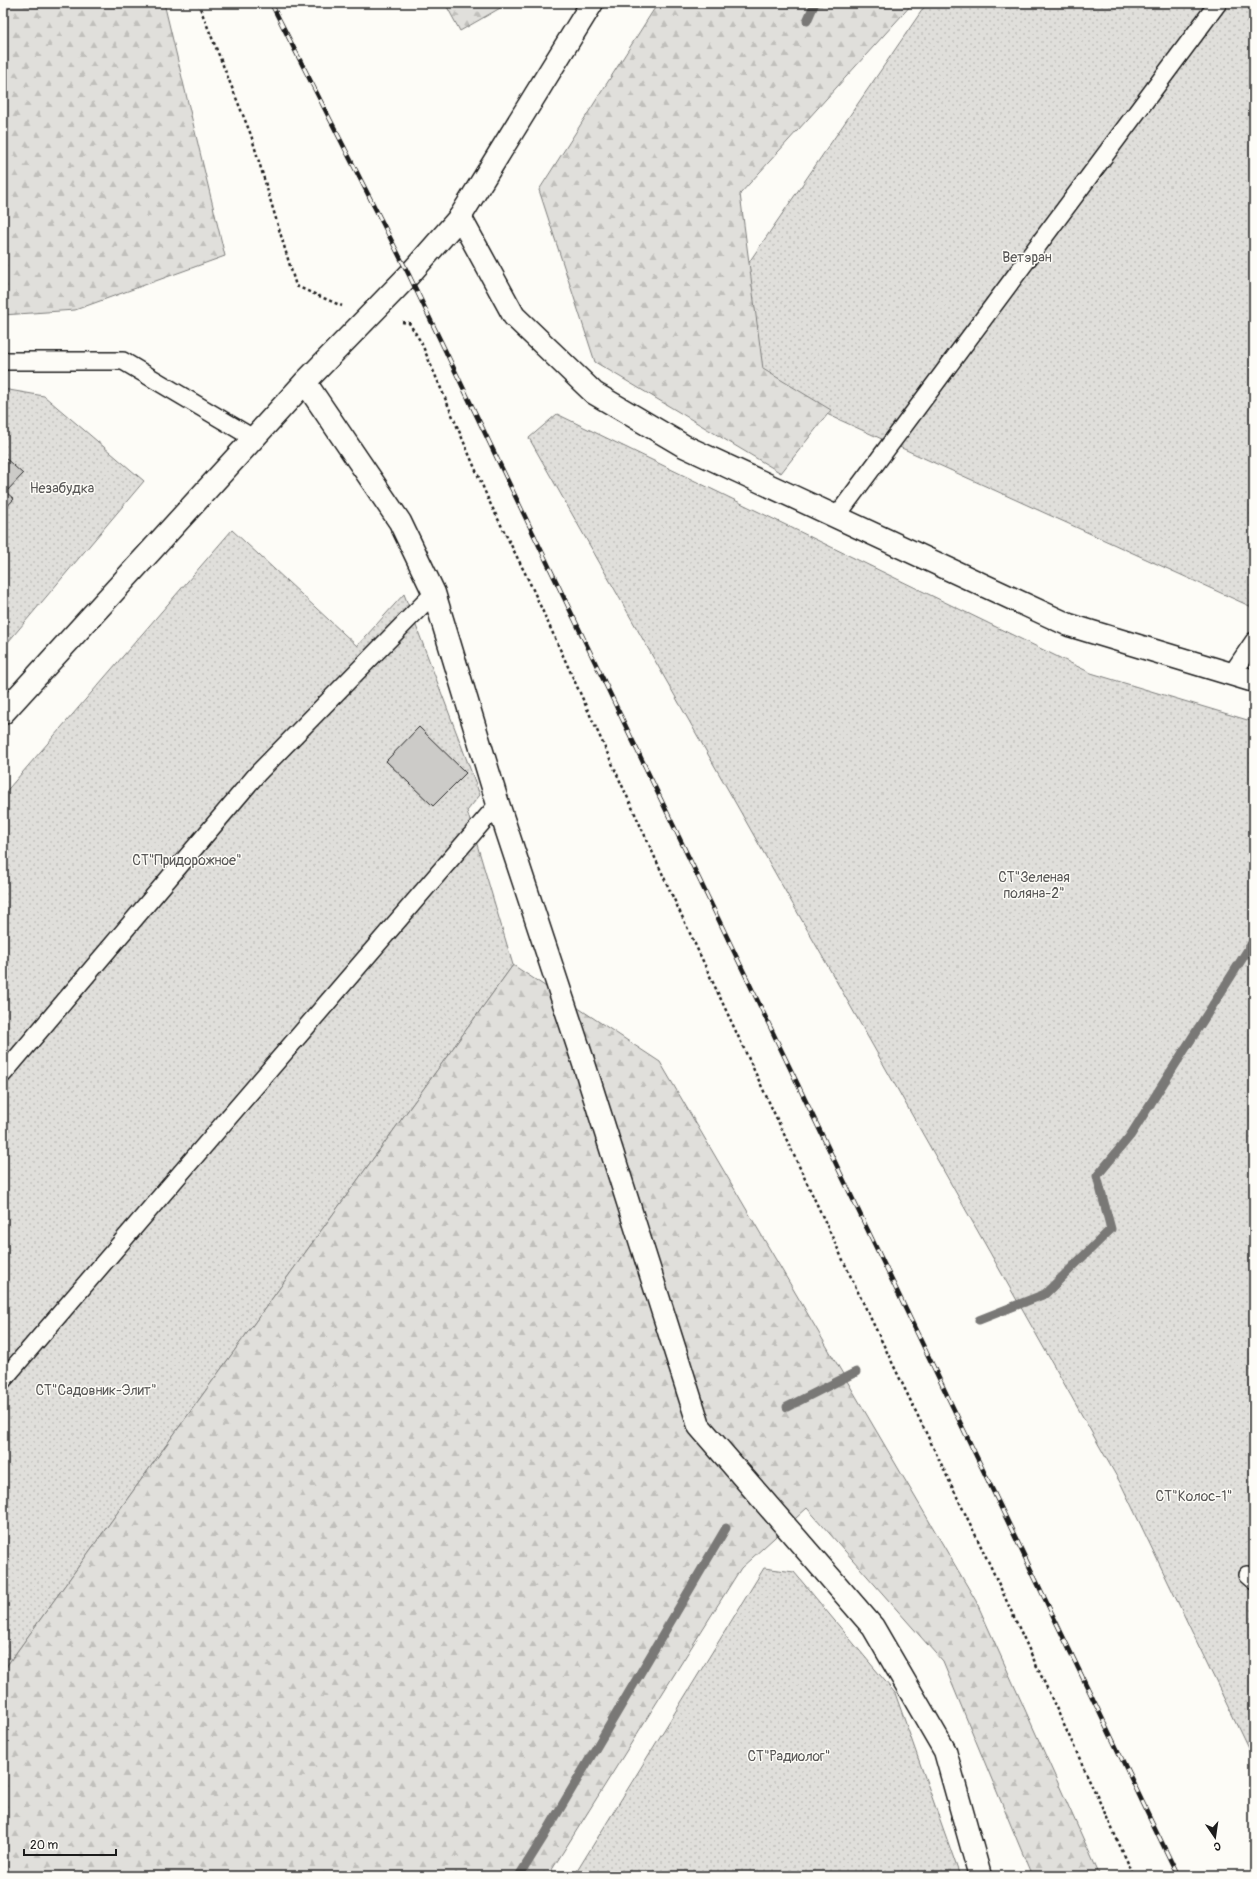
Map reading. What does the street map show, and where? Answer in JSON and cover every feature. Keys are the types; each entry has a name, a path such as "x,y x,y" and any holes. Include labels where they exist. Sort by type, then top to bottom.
{"street":[{"path":"3,713 253,438 367,317 409,275 460,217 592,3"},
{"path":"460,217 514,316 594,393 684,446 1069,625 1254,681"},
{"path":"305,382 400,522 434,593 498,804 582,1059 699,1426 873,1627 946,1751 980,1876"}],"lane":[{"path":"836,517 1218,3"},
{"path":"3,362 123,361 253,438"},
{"path":"3,1074 258,773 434,593"},
{"path":"1231,675 1254,641"},
{"path":"3,1380 498,804"}],"path":[{"path":"198,3 251,135 296,286 367,317 409,323 421,342 490,501 530,581 672,895 858,1292 989,1563 1134,1876"}],"green space":[{"path":"3,3 164,3 225,256 75,310 3,315"},
{"path":"445,3 509,3 460,31"},
{"path":"658,3 913,3 740,194 763,369 831,410 781,473 595,362 539,190"},
{"name":"Ветэран","path":"927,3 1254,3 1254,608 688,351"},
{"name":"Незабудка","path":"3,389 44,396 144,481 3,648"},
{"name":"СТ\"Зеленая поляна-2\"","path":"557,414 1091,673 1254,722 1254,1761 1122,1486 529,438"},
{"name":"СТ\"Придорожное\"","path":"232,530 357,646 404,594 480,795 467,811 513,965 3,1671 3,795"},
{"path":"513,965 660,1062 976,1601 1100,1876 1032,1876 943,1662 807,1508 741,1568 548,1876 3,1876 3,1671"},
{"name":"СТ\"Радиолог\"","path":"764,1568 794,1572 895,1693 960,1876 574,1876"}],"building":[{"path":"3,456 23,474 6,492 14,499 3,511"},
{"path":"419,727 466,773 433,806 386,761"}],"waterway":[{"path":"807,21 815,3"},
{"path":"979,1320 1045,1294 1111,1229 1097,1176 1130,1136 1254,940"},
{"path":"787,1407 856,1372"},
{"path":"519,1876 726,1528"}],"railway":[{"path":"271,3 409,275 1178,1876"}],"park label":[{"name":"СТ\"Садовник-Элит\"","path":"96,1390"},
{"name":"СТ\"Колос-1\"","path":"1194,1496"}]}
